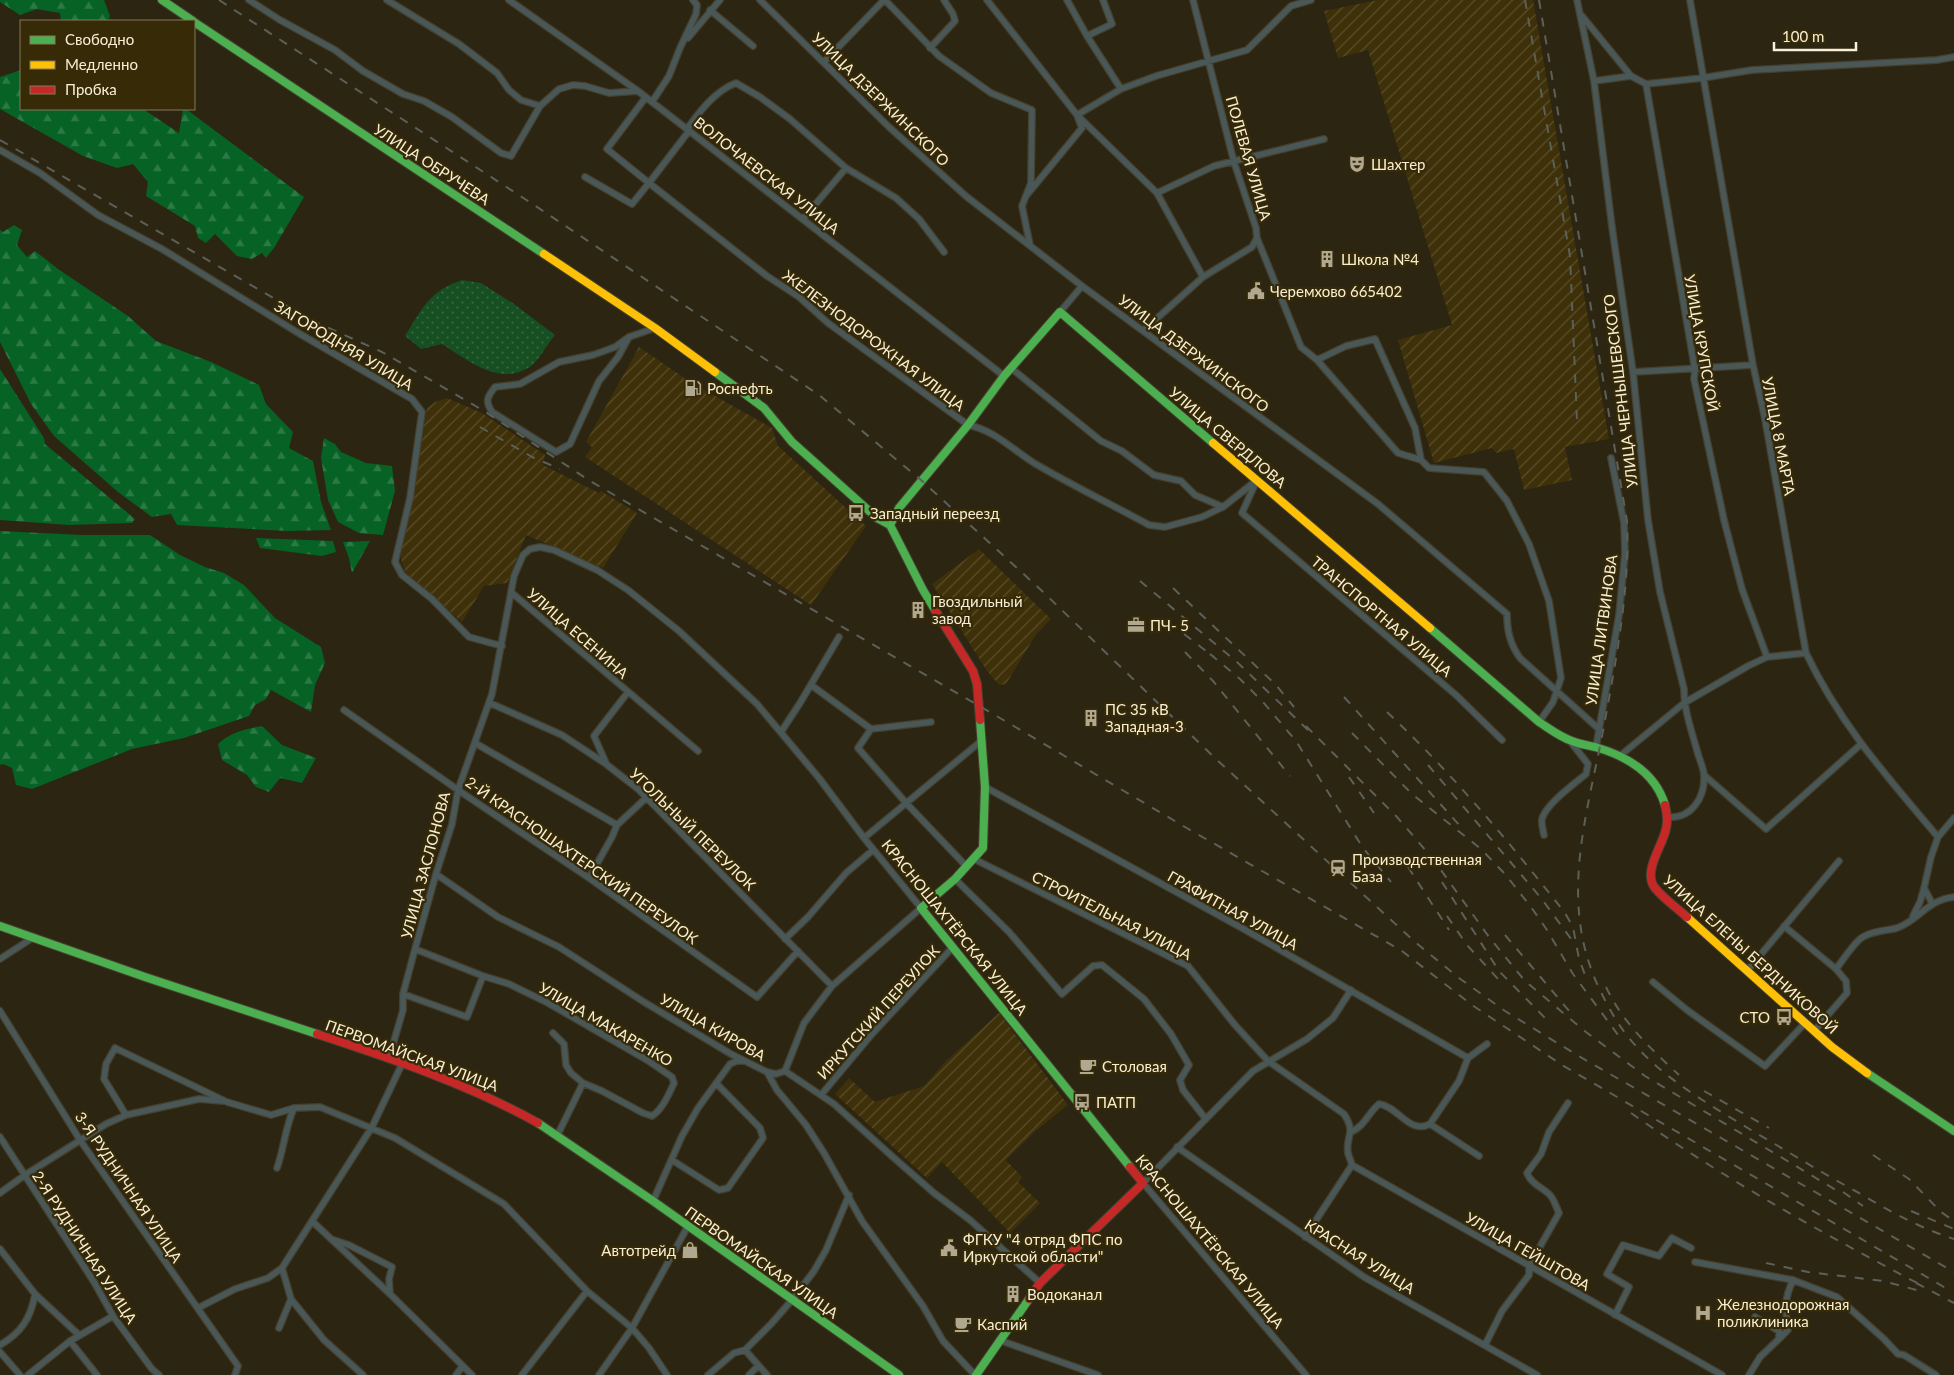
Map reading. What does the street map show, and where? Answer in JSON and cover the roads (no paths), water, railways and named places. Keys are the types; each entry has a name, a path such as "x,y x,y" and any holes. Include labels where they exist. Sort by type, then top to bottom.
{"street":[{"name":"УЛИЦА ОБРУЧЕВА","path":"162,0 190,20"},
{"path":"249,0 280,20 335,50 363,71 403,94 424,101 452,117 501,154 511,156 540,106 559,89 573,85 585,86 609,93 638,91"},
{"path":"387,0 459,44 497,73 520,100 540,106"},
{"name":"ВОЛОЧАЕВСКАЯ УЛИЦА","path":"510,0 646,97 1004,376"},
{"path":"652,102 669,76 698,10 693,0"},
{"path":"680,48 720,0"},
{"name":"УЛИЦА ДЗЕРЖИНСКОГО","path":"760,0 917,153 967,197 1082,286 1378,504 1506,614 1507,628 1513,648 1520,658 1600,730"},
{"path":"824,62 884,0 930,48 991,93 1032,110 1030,183 1022,206 1030,245"},
{"path":"930,48 955,21 944,0"},
{"path":"987,0 1077,115 1157,193 1203,277"},
{"path":"1067,0 1087,36 1121,89"},
{"path":"1087,36 1112,24 1103,0"},
{"name":"ПОЛЕВАЯ УЛИЦА","path":"1144,330 1203,277 1252,247 1257,238 1256,228 1234,162 1210,61 1193,0"},
{"path":"1077,115 1121,89 1156,76 1247,50 1291,6 1298,2 1311,0"},
{"name":"УЛИЦА ЧЕРНЫШЕВСКОГО","path":"1578,0 1594,82 1632,372 1648,520 1660,592 1684,689 1684,703 1704,775 1703,790 1692,810 1678,818 1668,817"},
{"name":"УЛИЦА 8 МАРТА","path":"1690,0 1702,78 1806,653 1819,681 1860,745 1938,837"},
{"path":"710,10 753,46"},
{"path":"1580,14 1631,76 1646,84 1752,70 1937,60 1954,57"},
{"name":"УЛИЦА ОБРУЧЕВА","path":"195,23 655,328 764,408 792,442 877,518 890,525"},
{"path":"1594,82 1631,76"},
{"path":"585,177 632,204 705,105 725,88 736,83 760,97 790,119 846,168 896,198 920,219 944,252"},
{"name":"УЛИЦА КРУПСКОЙ","path":"1646,84 1695,370 1694,379 1724,520 1742,589 1767,658"},
{"name":"ЖЕЛЕЗНОДОРОЖНАЯ УЛИЦА","path":"646,97 607,149 767,276 799,297 828,323 968,425 976,426 1002,439 1034,462 1149,525 1165,527 1202,517 1223,507 1257,480"},
{"path":"1026,196 1082,128 1077,115"},
{"path":"1157,193 1214,166 1324,139"},
{"name":"ЗАГОРОДНЯЯ УЛИЦА","path":"0,150 40,172 98,215 162,250 300,334 412,399 422,412 410,498 394,562 402,575 432,599 469,637 502,646"},
{"path":"803,219 846,168"},
{"path":"1257,238 1301,347 1317,360 1398,453 1421,460 1429,468 1484,472 1507,501 1529,544 1549,601 1561,678 1553,702 1539,722 1570,741 1621,755 1645,770 1665,802 1668,817"},
{"path":"767,1072 776,1074 785,1071 804,1023 832,986 955,879 983,848 985,787 980,742 977,684 973,671 923,590 890,525 899,508 968,425 1004,376 1082,286"},
{"name":"УЛИЦА СВЕРДЛОВА","path":"1060,312 1539,722"},
{"path":"629,337 618,357 599,381 570,444 556,452 492,412 487,404 487,396 495,387 520,384 559,362 593,355 615,347 629,337 655,328"},
{"path":"1317,360 1346,346 1375,339 1415,428 1421,460"},
{"path":"1632,372 1695,370 1753,365"},
{"path":"1011,368 1101,441 1122,451 1154,475 1181,481 1195,495 1223,507"},
{"name":"УЛИЦА ЛИТВИНОВА","path":"1596,747 1619,615 1625,553 1624,523 1611,458"},
{"name":"ТРАНСПОРТНАЯ УЛИЦА","path":"1257,480 1242,513 1456,695 1502,740"},
{"name":"УЛИЦА ЗАСЛОНОВА","path":"389,1058 403,1010 403,994 415,949 452,824 458,790 490,703 514,576 523,555 530,549 540,548"},
{"name":"КРАСНОШАХТЁРСКАЯ УЛИЦА","path":"540,548 554,550 597,570 628,590 679,631 757,704 819,778 873,850 1143,1183 1306,1375"},
{"name":"УЛИЦА ЕСЕНИНА","path":"512,593 628,692"},
{"path":"781,732 839,637"},
{"path":"1621,755 1684,703 1748,666 1767,658 1806,653"},
{"path":"811,685 871,728 931,722"},
{"path":"606,764 594,736 628,692 698,750"},
{"name":"УГОЛЬНЫЙ ПЕРЕУЛОК","path":"490,703 562,735 606,764 638,789 832,986"},
{"name":"2-Й КРАСНОШАХТЕРСКИЙ ПЕРЕУЛОК","path":"344,710 757,996 798,951"},
{"path":"871,728 858,748 966,867"},
{"path":"1544,835 1542,820 1546,811 1586,774 1588,764 1570,741"},
{"path":"864,838 980,742"},
{"path":"475,743 617,825"},
{"path":"1704,775 1766,829 1860,745"},
{"name":"ГРАФИТНАЯ УЛИЦА","path":"985,787 1242,928 1468,1058"},
{"path":"588,878 617,825 646,798"},
{"name":"УЛИЦА ЕЛЕНЫ БЕРДНИКОВОЙ","path":"1668,817 1664,839 1650,868 1650,878 1654,887 1832,1047 1863,1071 1954,1132"},
{"path":"1912,920 1920,902 1938,837 1954,818"},
{"path":"785,938 808,917 846,873 873,850"},
{"name":"СТРОИТЕЛЬНАЯ УЛИЦА","path":"974,859 1188,966 1235,1025 1268,1061 1344,1114 1350,1124 1351,1132"},
{"path":"1747,971 1838,861"},
{"name":"УЛИЦА КИРОВА","path":"436,874 498,917 558,946 644,1002 731,1054 767,1072 777,1090 806,1125 849,1195 862,1221 923,1306 943,1340 976,1375"},
{"path":"955,879 1009,932 1062,994 1093,966 1102,965 1144,999 1171,1034 1189,1065 1180,1080 1183,1090 1205,1118"},
{"path":"1924,888 1932,903"},
{"path":"1836,970 1860,939 1875,932 1898,927 1912,920 1932,903 1954,897"},
{"name":"ПЕРВОМАЙСКАЯ УЛИЦА","path":"0,926 389,1058 466,1087 511,1108 557,1136 654,1201 899,1375"},
{"path":"1784,926 1836,970 1846,981 1847,993 1814,1031"},
{"path":"0,958 34,937"},
{"name":"ИРКУТСКИЙ ПЕРЕУЛОК","path":"821,1094 872,1034 953,947"},
{"name":"УЛИЦА МАКАРЕНКО","path":"415,949 483,976 509,984 548,1003 646,1060 672,1077 674,1083 657,1112 652,1116 643,1113 583,1083 571,1073 566,1065 564,1044 553,1033"},
{"path":"403,994 466,1016 483,976"},
{"path":"1652,982 1687,1010 1765,1066 1805,1023"},
{"path":"976,1375 1040,1283 1143,1183 1253,1071 1307,1039 1333,1018 1351,990"},
{"name":"3-Я РУДНИЧНАЯ УЛИЦА","path":"0,1010 80,1140 238,1366 235,1375"},
{"path":"1304,1237 1352,1165 1348,1152 1351,1132 1361,1128 1371,1111 1379,1104 1384,1105 1418,1127 1430,1124 1459,1081 1468,1058 1487,1044"},
{"path":"126,1115 104,1078 106,1064 116,1048 227,1102 271,1115 294,1108 320,1107 395,1138 504,1204 587,1291 632,1328 667,1375"},
{"path":"654,1201 682,1136 698,1108 730,1064 746,1060"},
{"path":"198,1308 236,1289 268,1278 282,1268 372,1127 402,1064"},
{"path":"785,1071 821,1094 855,1121 934,1193 970,1220 1040,1283"},
{"path":"557,1136 583,1083"},
{"path":"672,1160 719,1190 728,1188 763,1138 760,1128 716,1083"},
{"path":"0,1193 80,1140 106,1124 126,1115 199,1099 227,1102"},
{"path":"1484,1345 1502,1311 1529,1275 1529,1266 1559,1213 1550,1195 1529,1180 1527,1173 1541,1154 1549,1132 1568,1103"},
{"path":"278,1168 282,1157 288,1122 294,1108"},
{"path":"1430,1124 1480,1156"},
{"name":"2-Я РУДНИЧНАЯ УЛИЦА","path":"0,1137 94,1282 113,1316 152,1369 159,1375"},
{"name":"КРАСНАЯ УЛИЦА","path":"1177,1147 1364,1277 1537,1375"},
{"name":"УЛИЦА ГЕЙШТОВА","path":"1352,1165 1722,1375"},
{"path":"708,1375 734,1353 745,1350 792,1300 814,1271 826,1250 849,1195"},
{"path":"313,1222 390,1294 472,1375"},
{"path":"598,1375 632,1328 688,1226"},
{"path":"329,1238 349,1245 392,1267 389,1279 390,1294"},
{"path":"1615,1315 1629,1287 1607,1274 1623,1245 1659,1256 1672,1238 1691,1248"},
{"path":"0,1249 35,1294 78,1335"},
{"path":"1695,1262 1793,1280 1837,1297 1898,1354 1904,1355 1936,1375"},
{"path":"282,1268 291,1298 324,1340 363,1375"},
{"path":"1749,1375 1760,1357 1788,1330 1785,1305 1793,1280"},
{"path":"522,1375 587,1291"},
{"path":"0,1346 20,1329 32,1312 35,1294"},
{"path":"279,1328 291,1298"},
{"path":"28,1375 78,1335 113,1316"},
{"path":"1755,1317 1779,1331 1779,1339"},
{"path":"999,1340 1098,1375"},
{"path":"70,1341 97,1375"},
{"path":"745,1350 767,1375"},
{"path":"0,1352 20,1375"},
{"path":"749,1375 758,1366"},
{"path":"456,1375 462,1367"}],"railway":[{"path":"219,0 528,201 819,395 921,480 1041,590 1216,759 1415,942 1459,978 1505,1011 1577,1055 1954,1272"},
{"path":"1525,0 1570,256 1577,421"},
{"path":"1539,0 1627,521 1626,573 1621,624 1604,726 1584,826 1580,858 1578,891 1580,923 1587,955 1599,988 1620,1026 1648,1059 1676,1082 1818,1170 1917,1224 1954,1239"},
{"path":"0,140 289,307 320,324 382,352 484,411 590,481 1402,951 1472,1005 1562,1065 1949,1290"},
{"path":"480,427 532,457 560,469"},
{"path":"1140,581 1238,663 1310,732"},
{"path":"1173,588 1276,685 1294,707"},
{"path":"1184,634 1214,657"},
{"path":"1185,652 1213,681 1290,776"},
{"path":"1210,654 1240,679 1263,702 1296,741 1363,848 1391,882"},
{"path":"1344,697 1461,827"},
{"path":"1387,712 1480,809 1565,913 1573,927 1579,959 1587,980"},
{"path":"1306,726 1397,817 1433,859 1489,937 1525,981 1586,1032 1645,1076 1836,1190"},
{"path":"1352,733 1412,794 1481,849 1505,874 1531,907 1573,974 1621,1039"},
{"path":"1428,765 1541,898 1574,943"},
{"path":"1349,777 1374,813"},
{"path":"1408,867 1449,930"},
{"path":"1442,882 1499,971 1546,1019"},
{"path":"1447,916 1467,945 1498,979"},
{"path":"1505,935 1570,1012"},
{"path":"1606,987 1629,1024 1679,1075"},
{"path":"1704,1091 1769,1128"},
{"path":"1631,1113 1701,1160 1773,1204 1921,1285"},
{"path":"1873,1155 1909,1179 1941,1212 1954,1221"},
{"path":"1843,1192 1863,1206"},
{"path":"1911,1211 1954,1229"},
{"path":"1766,1263 1808,1272 1883,1281 1924,1292"},
{"path":"1916,1283 1954,1303"}],"place":[{"name":"Шахтер","path":"1357,164"},
{"name":"Школа №4","path":"1327,259"},
{"name":"Черемхово 665402","path":"1256,291"},
{"name":"Роснефть","path":"693,388"},
{"name":"Западный переезд","path":"856,513"},
{"name":"Гвоздильный завод","path":"918,610"},
{"name":"ПЧ- 5","path":"1136,625"},
{"name":"ПС 35 кВ Западная-3","path":"1091,718"},
{"name":"Производственная База","path":"1338,868"},
{"name":"СТО","path":"1784,1017"},
{"name":"Столовая","path":"1088,1066"},
{"name":"ПАТП","path":"1082,1102"},
{"name":"ФГКУ \"4 отряд ФПС по Иркутской области\"","path":"949,1248"},
{"name":"Автотрейд","path":"690,1250"},
{"name":"Водоканал","path":"1013,1294"},
{"name":"Железнодорожная поликлиника","path":"1703,1313"},
{"name":"Каспий","path":"963,1324"}]}
